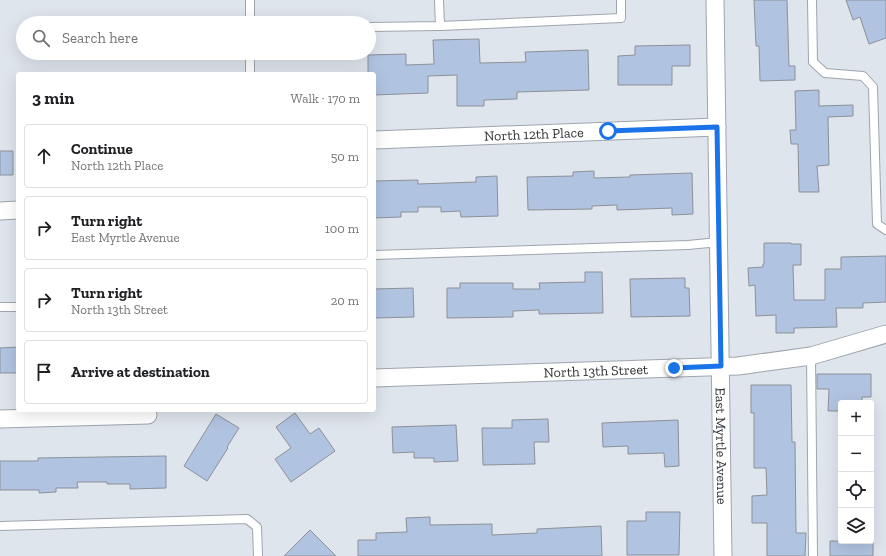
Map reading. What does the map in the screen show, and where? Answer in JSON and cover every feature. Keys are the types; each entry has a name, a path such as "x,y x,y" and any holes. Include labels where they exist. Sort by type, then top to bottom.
{"street":[{"name":"East Myrtle Avenue","path":"715,0 723,556"},
{"name":"North 12th Place","path":"376,140 717,127"},
{"path":"0,211 16,210"},
{"name":"North 13th Street","path":"376,378 738,366 811,356 886,334"},
{"path":"0,419 148,415"}],"lane":[{"path":"250,0 250,16"},
{"path":"439,0 440,26"},
{"path":"376,27 440,26 621,18 621,0"},
{"path":"812,0 813,62 825,73 863,76 873,87 877,224 886,230"},
{"path":"250,60 250,72"},
{"path":"376,255 688,245 719,242"},
{"path":"0,307 16,307"},
{"path":"811,356 813,556"},
{"path":"0,526 247,519 257,527 258,556"}],"building":[{"path":"754,0 787,0 789,66 795,66 795,80 760,81 759,46 756,46"},
{"path":"846,0 886,0 886,38 869,44 860,17 853,20"},
{"path":"479,39 480,63 526,62 525,52 588,50 589,90 517,92 517,99 484,100 484,106 457,106 457,75 428,76 428,93 376,95 376,72 368,72 368,60 376,60 376,55 406,54 406,65 434,64 433,40"},
{"path":"690,45 690,66 672,66 672,85 618,85 618,56 635,55 635,46"},
{"path":"819,90 819,106 853,105 853,116 828,117 829,165 817,166 819,192 799,192 798,144 791,144 790,130 796,130 795,91"},
{"path":"0,151 13,151 13,175 0,175"},
{"path":"594,171 594,178 692,173 693,214 672,215 672,208 617,210 617,205 592,206 592,209 528,210 527,177 573,176 573,172"},
{"path":"497,176 498,216 461,217 460,211 441,212 441,207 418,207 418,212 401,212 401,217 376,218 376,181 418,180 418,184 476,182 476,177"},
{"path":"764,243 801,244 801,265 793,265 794,300 825,300 825,269 841,269 841,257 886,256 886,302 863,303 863,308 836,308 837,327 794,328 794,333 776,333 776,315 756,316 755,285 749,286 748,268 763,267"},
{"path":"585,272 602,272 603,313 539,314 539,310 513,311 513,317 447,318 447,288 460,288 460,283 513,283 513,289 540,289 539,283 585,282"},
{"path":"685,278 685,288 689,288 690,316 631,317 630,279"},
{"path":"413,288 414,317 376,318 376,289"},
{"path":"16,347 16,373 0,373 0,348"},
{"path":"817,374 871,374 871,397 862,397 862,400 838,400 838,411 828,411 829,389 817,389"},
{"path":"751,385 791,385 792,442 795,442 796,533 806,533 805,556 767,556 767,523 752,523 752,496 767,495 766,468 754,468 754,413 751,413"},
{"path":"295,413 310,434 319,428 335,451 291,482 275,459 291,448 276,427"},
{"path":"216,414 239,428 207,481 184,466"},
{"path":"548,419 549,442 534,442 535,464 483,465 482,428 512,428 512,420"},
{"path":"678,420 679,466 665,467 664,453 628,454 628,446 603,447 602,423"},
{"path":"456,425 458,461 434,462 434,458 414,458 414,452 393,453 392,427"},
{"path":"166,456 166,488 130,489 130,484 77,482 78,488 56,488 56,492 39,493 39,490 0,490 0,461 38,461 38,458"},
{"path":"646,512 680,512 679,555 627,555 627,521 646,521"},
{"path":"430,517 430,525 492,524 492,535 537,533 537,529 601,526 602,556 358,556 358,540 376,540 376,533 407,532 406,518"},
{"path":"310,530 336,556 284,556"},
{"path":"830,541 838,541 838,544 873,544 873,556 830,556"}],"route":[{"path":"608,131 717,127 721,366 674,368"}]}
